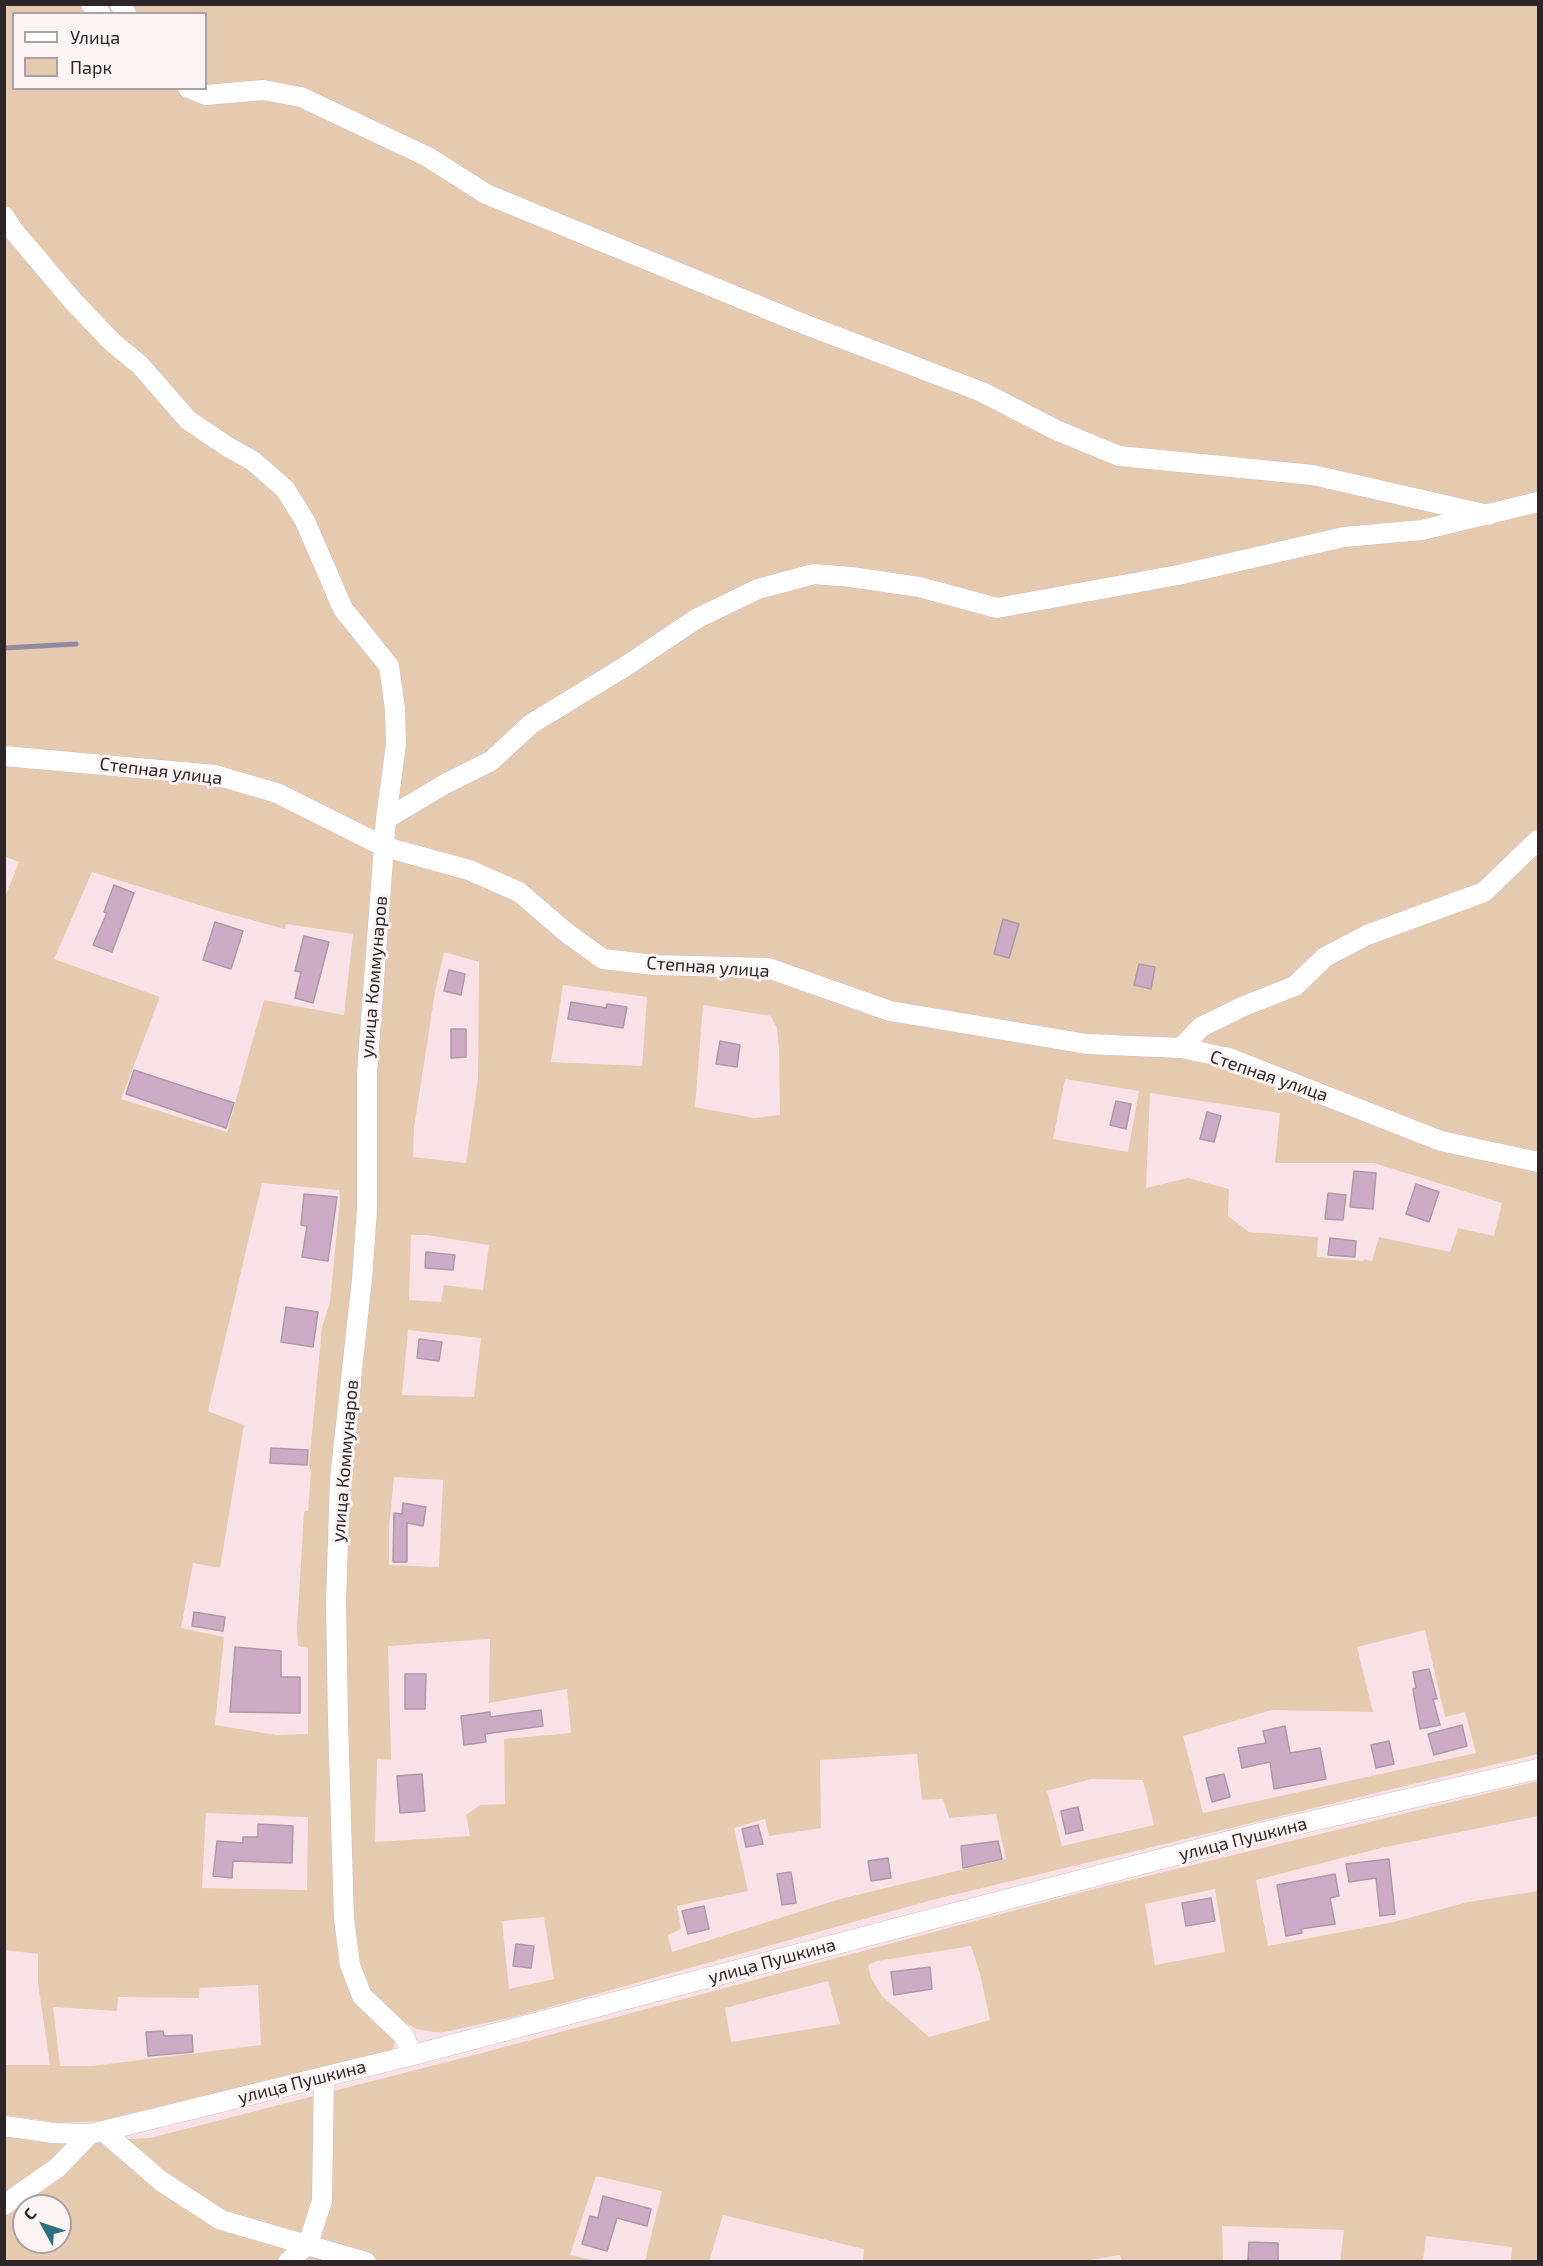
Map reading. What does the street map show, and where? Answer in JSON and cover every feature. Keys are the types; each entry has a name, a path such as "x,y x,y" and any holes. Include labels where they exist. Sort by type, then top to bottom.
{"street":[{"path":"193,90 206,95 263,90 301,97 428,157 486,194 796,321 982,392 1056,430 1119,456 1312,475 1488,515"},
{"name":"улица Коммунаров","path":"4,216 13,231 60,286 112,342 140,365 188,420 253,461 285,489 305,521 344,609 389,666 395,710 396,744 386,819 367,1073 368,1209 340,1479 336,1602 338,1721 344,1918 350,1965 362,1996 403,2035 413,2055"},
{"path":"386,819 445,784 491,761 531,724 626,666 696,619 758,589 814,574 823,574 919,587 997,608 1178,575 1344,537 1422,530 1539,502"},
{"name":"Степная улица","path":"4,756 215,775 277,793 385,847 469,870 519,892 567,933 603,959 654,965 768,968 890,1011 1087,1044 1181,1048 1229,1059 1441,1141 1539,1162"},
{"path":"1181,1048 1201,1027 1244,1006 1295,986 1325,957 1367,934 1484,892 1539,840"},
{"name":"улица Пушкина","path":"4,2126 53,2133 97,2132 413,2055 1264,1832 1539,1769"},
{"path":"288,2262 308,2244 322,2201 324,2077"},
{"path":"4,2205 57,2168 97,2132 161,2181 221,2220 366,2262"}],"green space":[{"path":"5,5 1538,5 1538,1156 1461,1141 1221,1047 1077,1035 953,1015 776,976 906,1021 1191,1055 1538,1167 1538,1754 932,1900 518,2016 440,2033 417,2029 389,2014 368,1993 354,1963 343,1722 345,1478 357,1260 335,1471 342,1958 395,2040 393,2050 104,2121 60,2123 5,2115 5,2065 50,2065 38,1983 38,1954 4,1950 4,900 19,862 4,856","holes":["92,872 285,929 286,924 353,934 344,1015 264,1000 227,1132 121,1099 160,997 54,959","444,952 479,962 478,1078 466,1163 413,1157 414,1128 435,992","563,985 647,997 642,1066 551,1062","703,1005 771,1016 777,1028 780,1115 754,1118 695,1107","1065,1079 1139,1091 1128,1152 1053,1139","1150,1093 1280,1113 1275,1163 1374,1163 1502,1203 1494,1236 1458,1228 1450,1252 1379,1237 1372,1261 1364,1259 1363,1261 1317,1257 1318,1237 1249,1232 1228,1216 1229,1189 1188,1178 1146,1188","262,1183 339,1190 330,1302 322,1327 309,1465 311,1471 308,1511 304,1512 297,1628 298,1646 308,1648 308,1734 277,1735 215,1725 224,1637 181,1628 193,1563 220,1568 244,1425 208,1411","411,1235 427,1235 489,1245 483,1290 444,1285 441,1302 409,1300","408,1330 481,1338 474,1397 402,1395","394,1477 443,1480 439,1567 389,1565 389,1528","1425,1630 1445,1717 1465,1712 1476,1753 1203,1813 1183,1736 1272,1710 1373,1712 1357,1647","490,1639 489,1703 567,1689 571,1733 504,1739 505,1804 480,1805 466,1815 470,1836 375,1842 377,1759 391,1760 388,1646","917,1754 922,1800 943,1799 949,1818 996,1814 1006,1859 840,1899 672,1952 668,1935 681,1929 677,1906 748,1891 734,1828 765,1819 769,1836 821,1828 820,1760","1091,1779 1143,1780 1154,1825 1062,1846 1047,1791","206,1813 308,1817 307,1890 202,1888","544,1917 554,1979 509,1989 502,1921","258,1985 261,2045 92,2066 60,2066 53,2007 117,2011 118,1997 199,1998 200,1988"]},
{"path":"1538,1781 1538,1816 1381,1848 1256,1880 1268,1946 1394,1922 1468,1902 1538,1891 1538,2261 1511,2261 1512,2247 1426,2236 1423,2261 1340,2261 1344,2230 1222,2226 1223,2261 1122,2261 1120,2255 1077,2262 863,2261 864,2249 723,2215 709,2261 645,2261 662,2191 596,2176 570,2255 597,2261 5,2261 4,2135 51,2143 150,2138 482,2053 1098,1888","holes":["1215,1889 1225,1952 1155,1965 1145,1904","971,1946 990,2020 929,2037 882,1996 871,1978 868,1965 877,1961","828,1981 840,2024 731,2042 725,2008"]}],"building":[{"path":"114,885 134,893 112,952 93,945 107,913 104,912"},
{"path":"1003,919 1019,924 1009,958 994,954"},
{"path":"215,922 243,931 231,969 203,960"},
{"path":"304,936 329,942 313,1003 295,998 301,972 295,971"},
{"path":"1139,964 1155,967 1151,989 1134,985"},
{"path":"449,970 465,974 461,995 444,991"},
{"path":"571,1002 606,1008 607,1004 627,1007 623,1028 568,1019"},
{"path":"451,1029 466,1029 466,1057 451,1058"},
{"path":"720,1041 740,1045 737,1067 716,1064"},
{"path":"134,1070 234,1103 226,1128 126,1094"},
{"path":"1116,1101 1131,1104 1126,1129 1110,1125"},
{"path":"1207,1112 1221,1116 1214,1142 1200,1139"},
{"path":"1354,1171 1376,1173 1373,1209 1350,1207"},
{"path":"1416,1184 1439,1192 1429,1222 1406,1214"},
{"path":"1328,1193 1346,1195 1343,1220 1325,1219"},
{"path":"304,1194 337,1197 328,1261 302,1257 307,1226 301,1225"},
{"path":"1330,1238 1356,1241 1355,1257 1328,1255"},
{"path":"426,1252 455,1255 453,1270 425,1268"},
{"path":"286,1307 318,1312 313,1347 281,1342"},
{"path":"419,1339 442,1342 439,1361 417,1358"},
{"path":"271,1448 308,1450 307,1465 270,1463"},
{"path":"403,1503 426,1507 423,1526 407,1523 407,1562 393,1562 394,1513 402,1514"},
{"path":"194,1612 225,1617 223,1631 192,1626"},
{"path":"235,1647 281,1651 281,1677 300,1677 300,1713 230,1712"},
{"path":"1429,1669 1437,1699 1433,1699 1440,1725 1420,1729 1413,1689 1416,1688 1413,1672"},
{"path":"405,1674 426,1674 425,1709 405,1709"},
{"path":"541,1710 543,1726 485,1734 486,1742 464,1745 461,1716 490,1712 490,1717"},
{"path":"1462,1725 1467,1746 1434,1755 1428,1734"},
{"path":"1285,1726 1290,1753 1320,1748 1326,1779 1274,1789 1270,1762 1242,1768 1238,1748 1266,1743 1263,1731"},
{"path":"1389,1741 1394,1764 1376,1768 1371,1745"},
{"path":"422,1774 425,1811 400,1813 397,1776"},
{"path":"1224,1774 1230,1797 1212,1802 1206,1778"},
{"path":"1078,1807 1083,1830 1066,1834 1061,1811"},
{"path":"258,1824 293,1826 292,1863 233,1861 232,1878 213,1876 217,1841 243,1843 243,1837 258,1837"},
{"path":"758,1825 763,1844 746,1847 742,1829"},
{"path":"998,1841 1002,1859 963,1868 961,1846"},
{"path":"888,1858 891,1878 871,1881 868,1861"},
{"path":"1389,1859 1395,1914 1380,1916 1376,1878 1349,1882 1346,1864"},
{"path":"791,1872 796,1903 782,1905 777,1874"},
{"path":"1335,1874 1339,1896 1330,1898 1335,1924 1301,1929 1302,1933 1286,1936 1277,1885"},
{"path":"1211,1898 1215,1921 1186,1926 1182,1903"},
{"path":"704,1906 709,1929 688,1934 682,1911"},
{"path":"516,1944 534,1946 531,1968 513,1966"},
{"path":"930,1967 932,1989 894,1995 891,1972"},
{"path":"163,2031 164,2036 192,2035 193,2052 148,2056 146,2032"},
{"path":"603,2196 651,2209 647,2226 617,2218 607,2251 582,2244 590,2216 598,2218"},
{"path":"1249,2242 1278,2243 1278,2262 1248,2262"}],"waterway":[{"path":"4,648 76,644"}]}
